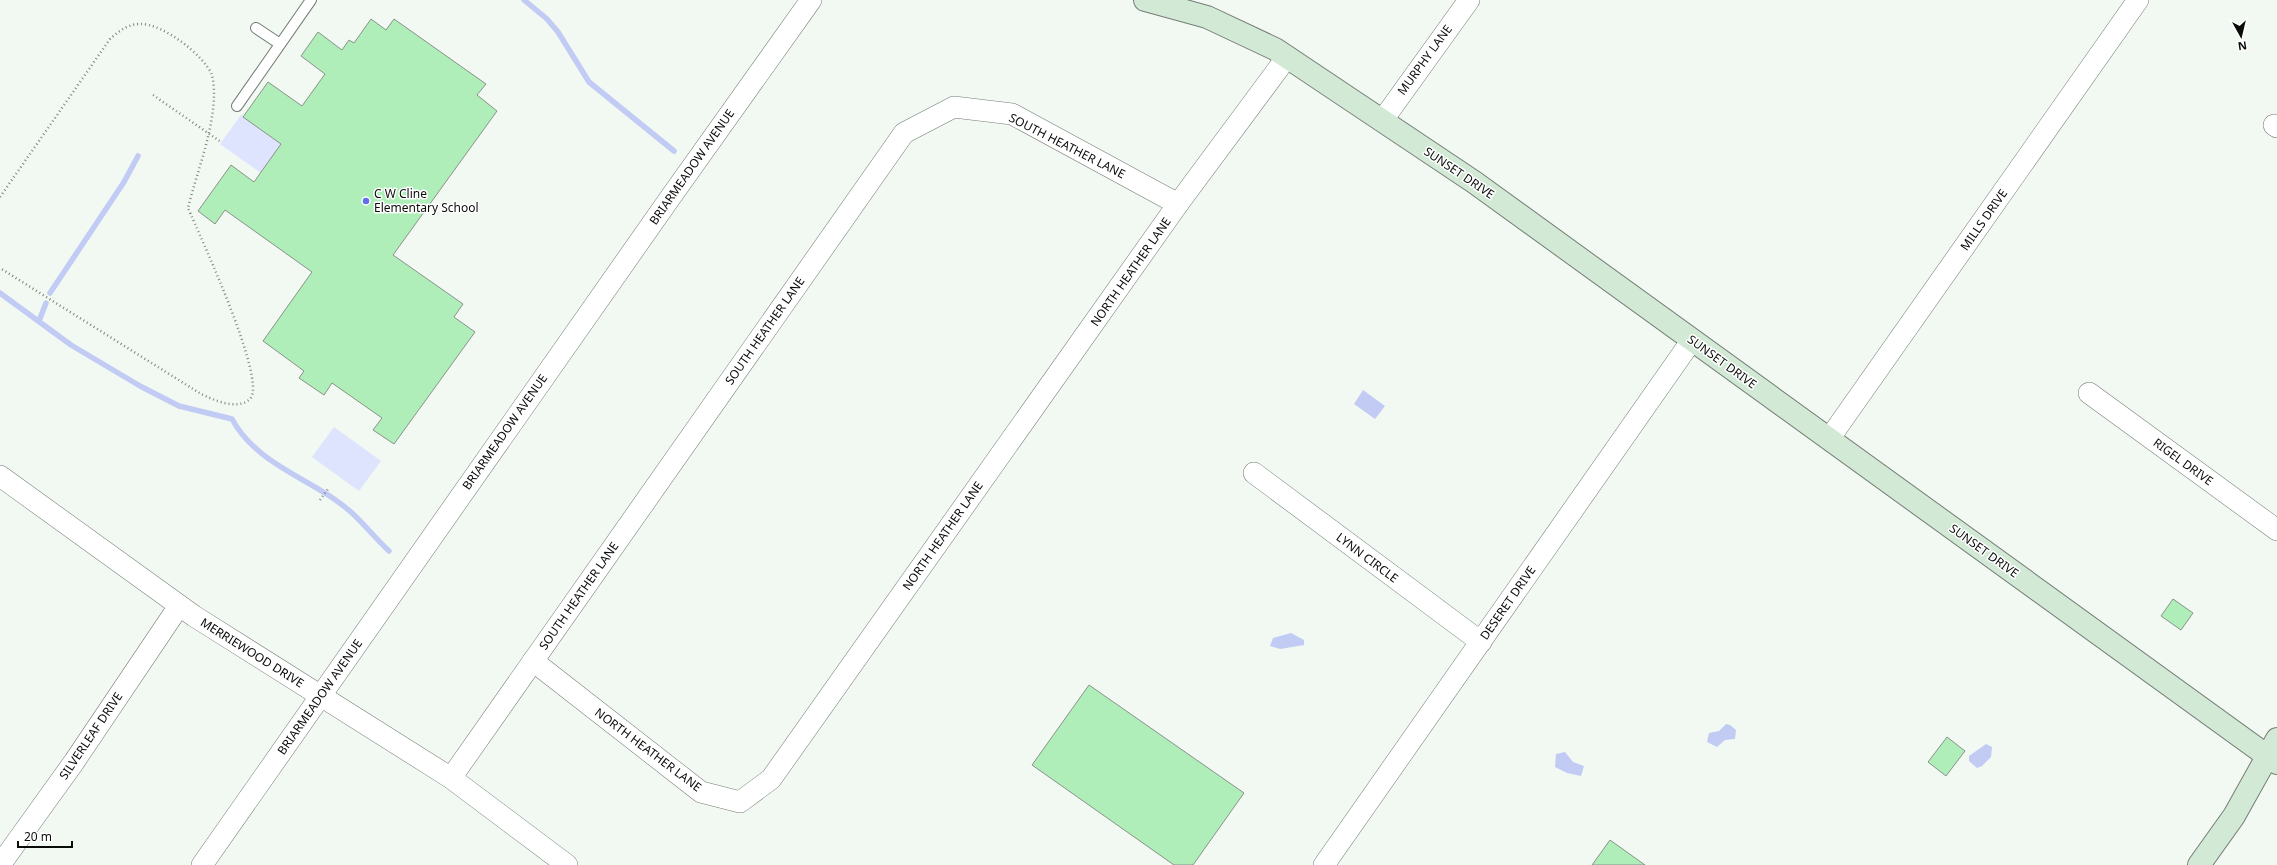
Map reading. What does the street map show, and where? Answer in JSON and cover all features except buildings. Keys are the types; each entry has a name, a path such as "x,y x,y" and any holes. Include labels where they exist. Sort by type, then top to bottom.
{"street":[{"name":"BRIARMEADOW AVENUE","path":"202,865 670,198 811,0"},
{"name":"SUNSET DRIVE","path":"1145,0 1208,17 1276,49 1474,182 1829,439 2274,752"},
{"name":"MURPHY LANE","path":"1382,121 1469,0"},
{"name":"MILLS DRIVE","path":"1829,439 2138,0"},
{"name":"NORTH HEATHER LANE","path":"533,661 701,792 740,802 771,779 1178,204 1287,57"},
{"name":"SOUTH HEATHER LANE","path":"452,778 904,133 954,106 1012,114 1178,204"},
{"name":"DESERET DRIVE","path":"1324,865 1692,340"},
{"name":"RIGEL DRIVE","path":"2089,393 2277,530"},
{"name":"LYNN CIRCLE","path":"1254,474 1481,642"},
{"name":"MERRIEWOOD DRIVE","path":"0,476 179,606 452,778 567,865"},
{"name":"SILVERLEAF DRIVE","path":"0,865 74,762 179,606"},
{"path":"2200,865 2234,816 2274,752"}],"lane":[{"path":"237,106 311,0"},
{"path":"256,28 280,44"}],"path":[{"path":"0,197 110,39 123,28 131,25 146,24 161,29 197,54 210,68 214,80 209,134 200,172 188,208 241,335 253,381 253,394 250,399 230,404 201,394 0,268"},
{"path":"153,95 221,142"},
{"path":"320,500 328,489"}],"shaded area":[{"path":"241,115 284,146 261,173 220,144"},
{"path":"1363,390 1385,406 1375,419 1354,404"},
{"path":"334,427 381,461 359,491 312,457"},
{"path":"1291,633 1304,640 1304,645 1280,649 1270,646 1273,638"},
{"path":"1726,724 1730,725 1736,730 1735,739 1725,740 1717,747 1707,742 1709,733 1719,731"},
{"path":"1986,744 1992,747 1991,757 1982,766 1977,768 1969,761 1969,756"},
{"path":"1565,752 1573,762 1584,766 1581,776 1567,773 1555,767 1556,754"}],"waterway":[{"path":"524,0 547,19 558,32 589,82 674,151"},
{"path":"50,293 124,182 138,156"},
{"path":"0,293 71,345 140,386 179,406 232,419 243,435 257,449 272,461 337,501 352,513 389,551"},
{"path":"39,321 46,303"}],"place":[{"name":"C W Cline Elementary School","path":"366,201"}]}
